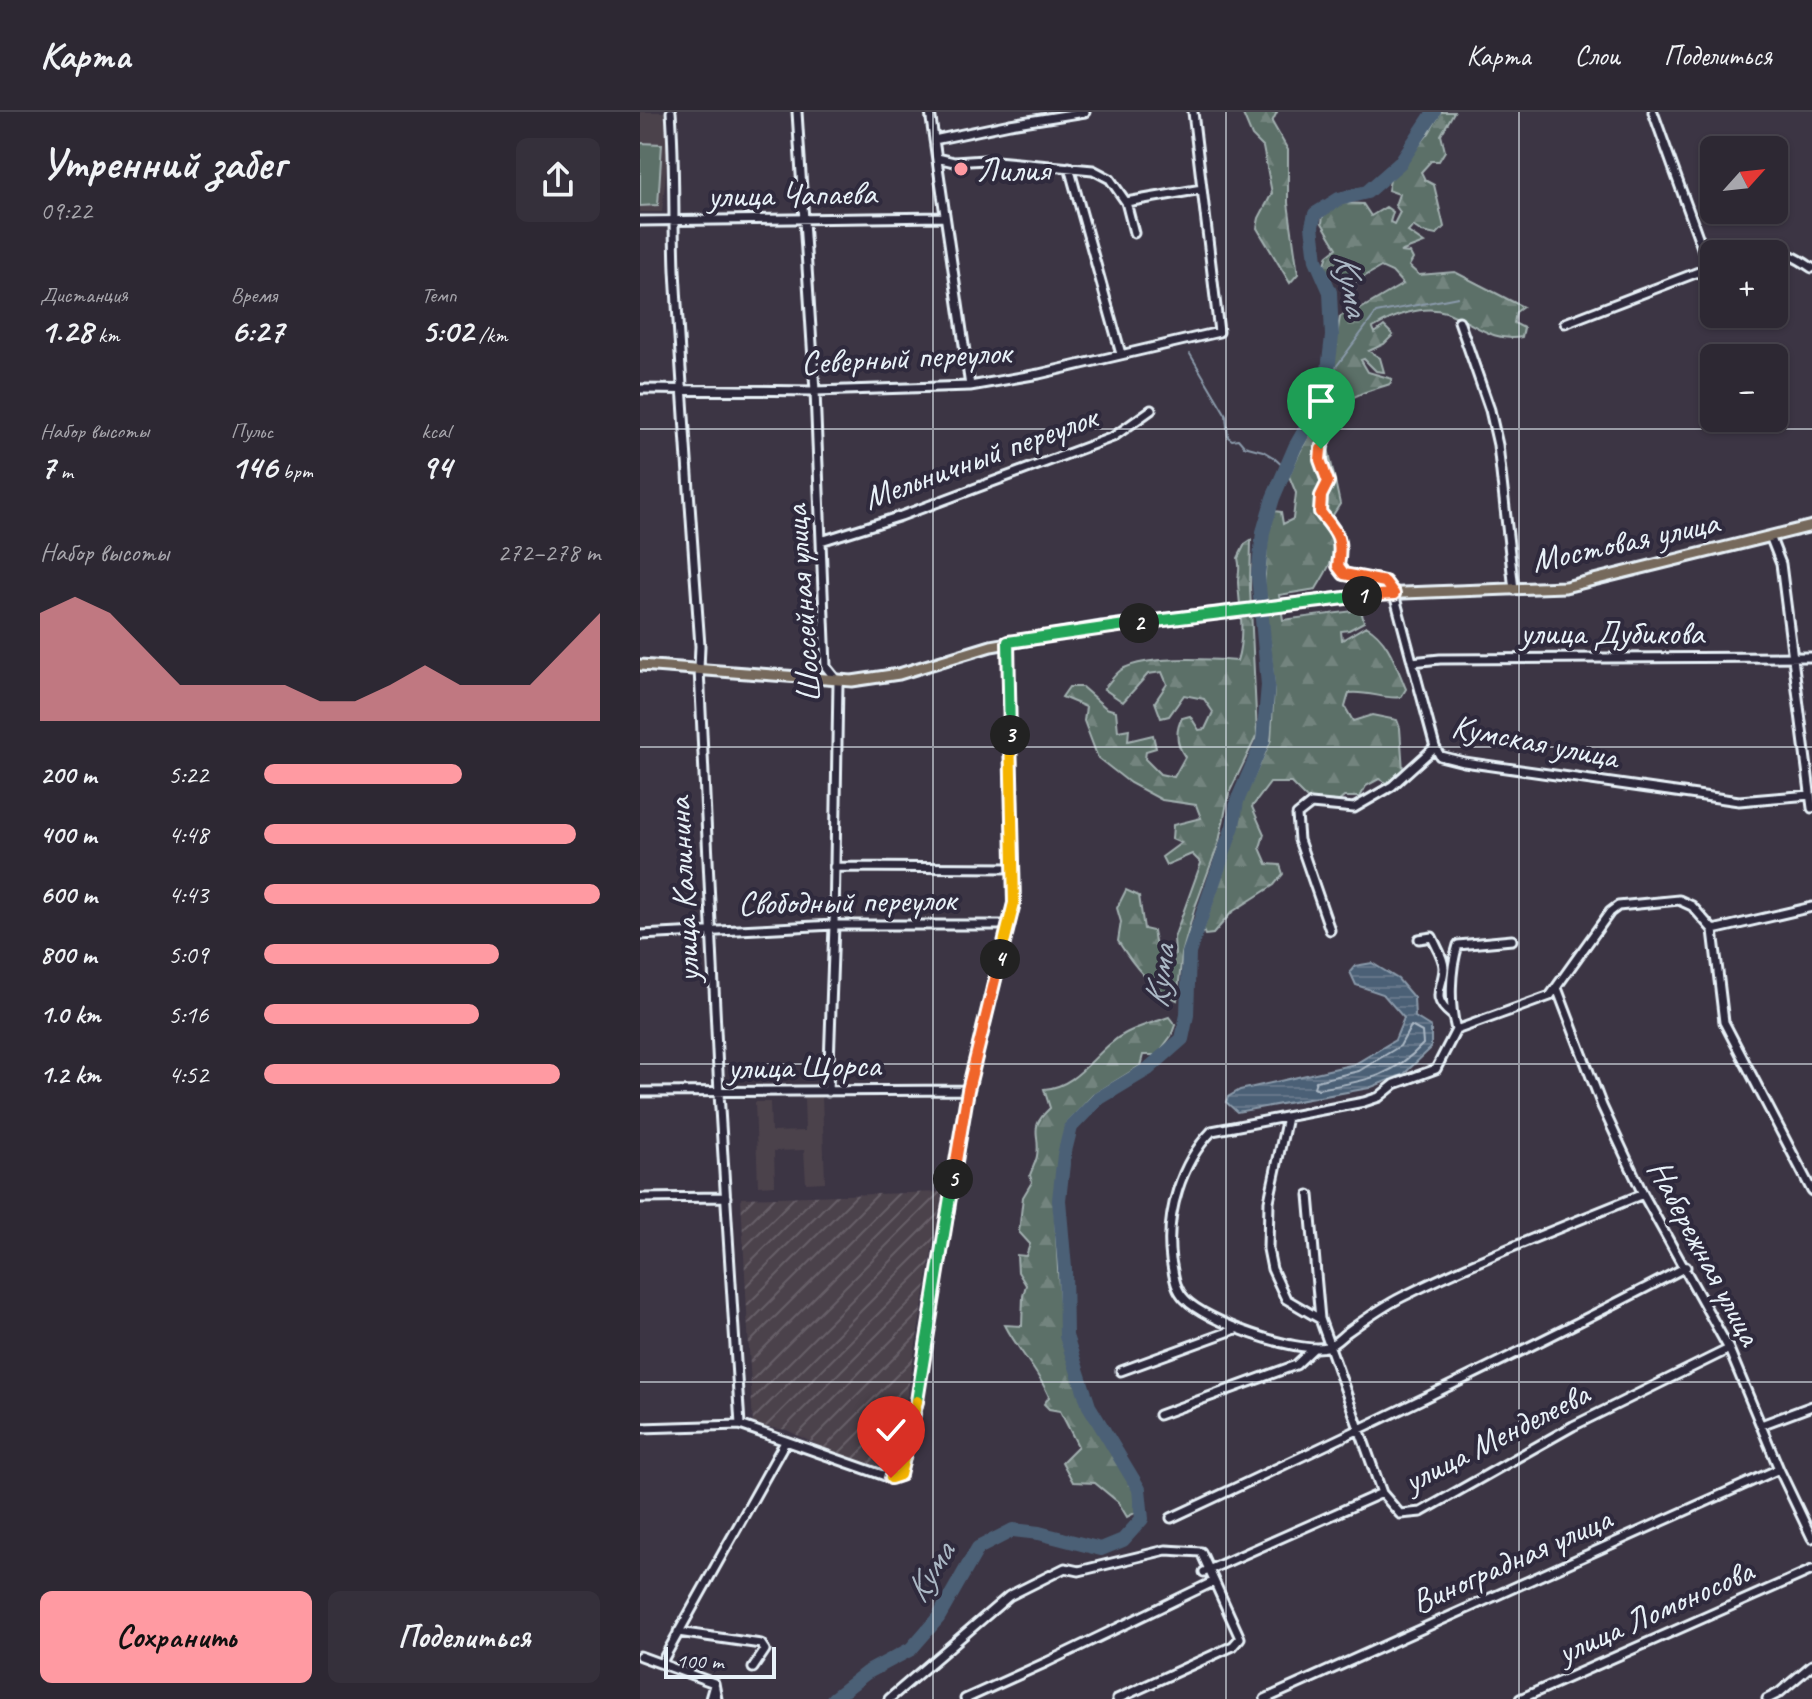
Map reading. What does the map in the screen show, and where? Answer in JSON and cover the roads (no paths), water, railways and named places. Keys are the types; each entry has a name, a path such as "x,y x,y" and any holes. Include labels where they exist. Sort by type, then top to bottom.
{"main road":[{"name":"Мостовая улица","path":"640,665 838,682 899,674 1008,642 1102,627 1377,594 1514,590 1579,584 1812,526"}],"street":[{"name":"улица Калинина","path":"671,112 681,388 700,646 719,1093 740,1425"},
{"name":"Шоссейная улица","path":"797,112 815,391 826,667 838,682 828,1092"},
{"path":"930,112 970,386"},
{"path":"934,140 1081,112"},
{"path":"1126,202 1202,189 1193,112"},
{"path":"1653,112 1701,240"},
{"path":"937,158 954,162 985,160 1093,170 1110,179 1126,202 1134,233"},
{"path":"1069,167 1121,354"},
{"name":"Северный переулок","path":"640,389 815,391 970,386 1039,374 1219,332 1202,189"},
{"name":"улица Чапаева","path":"640,221 945,217"},
{"path":"1788,255 1812,268"},
{"path":"1565,323 1700,270"},
{"path":"1459,321 1490,410 1498,445 1514,590"},
{"name":"Мельничный переулок","path":"821,541 901,516 1113,437 1151,410"},
{"path":"1334,424 1321,449 1320,460 1328,482 1321,496 1320,512 1338,533 1341,548 1338,566 1344,574 1385,582 1394,594 1435,747"},
{"path":"1770,536 1781,564 1812,808"},
{"path":"640,1428 740,1425 891,1478 900,1475 916,1405 968,1090 1014,903 1008,642"},
{"name":"улица Дубикова","path":"1412,662 1440,659 1812,657"},
{"name":"Кумская улица","path":"1330,930 1299,840 1297,815 1311,804 1354,808 1392,786 1435,747 1440,756 1464,762 1739,801 1810,795"},
{"path":"834,867 1013,868"},
{"path":"1456,1030 1550,996 1610,912 1618,906 1679,900 1692,906 1713,930 1724,1022 1812,1191"},
{"path":"1713,930 1812,907"},
{"name":"Свободный переулок","path":"640,935 834,925 1008,925"},
{"path":"1419,939 1432,937 1442,958 1444,969 1439,997 1442,1008 1452,1015"},
{"path":"1512,940 1458,945 1452,1015 1456,1030 1432,1072 1395,1084 1379,1097 1364,1102 1212,1131 1197,1146 1182,1173 1169,1247 1175,1285 1185,1299 1217,1322 1314,1348 1329,1347 1387,1304 1428,1284 1643,1194"},
{"name":"Набережная улица","path":"1557,988 1602,1106 1643,1194 1729,1349 1779,1469 1812,1538"},
{"name":"улица Щорса","path":"640,1092 968,1090"},
{"path":"1287,1117 1269,1201 1268,1249 1272,1269 1286,1299 1320,1319"},
{"path":"1309,1195 1320,1319 1382,1493"},
{"path":"640,1198 726,1197"},
{"path":"1171,1518 1360,1431 1686,1267"},
{"path":"1121,1371 1237,1328"},
{"path":"1159,1415 1296,1365 1314,1348"},
{"name":"улица Менделеева","path":"1207,1571 1382,1493 1400,1514 1421,1512 1573,1426 1729,1349"},
{"path":"1761,1425 1812,1406"},
{"path":"662,1662 785,1442"},
{"name":"Виноградная улица","path":"1265,1699 1779,1469"},
{"path":"889,1699 1009,1596 1065,1568 1079,1571 1166,1550 1201,1552 1240,1638 1233,1646 1117,1699"},
{"name":"улица Ломоносова","path":"1520,1699 1812,1570"},
{"path":"965,1699 1213,1582"},
{"path":"678,1632 761,1644 765,1650 753,1668"},
{"path":"640,1656 714,1683"},
{"path":"1767,1699 1779,1693 1812,1665"},
{"path":"710,1699 714,1683"},
{"path":"714,1683 717,1699"}],"water":[{"path":"1372,963 1398,979 1414,998 1415,1017 1431,1027 1431,1048 1404,1074 1369,1088 1237,1112 1226,1102 1228,1097 1240,1090 1355,1064 1395,1040 1404,1018 1383,994 1356,985 1350,972 1355,966"}],"waterway":[{"name":"Кума","path":"833,1699 866,1673 911,1649 938,1618 978,1548 1013,1530 1039,1533 1101,1549 1123,1540 1142,1519 1139,1489 1089,1406 1066,1336 1065,1268 1059,1200 1064,1155 1071,1127 1098,1099 1148,1069 1182,1039 1187,1015 1189,953 1233,826 1237,801 1263,741 1268,685 1258,575 1263,532 1273,498 1295,447 1318,407 1327,379 1332,336 1330,292 1316,260 1312,226 1315,214 1339,199 1367,192 1400,163 1434,112"},
{"path":"1327,379 1376,313 1458,297"},
{"path":"1190,354 1226,415 1228,437 1238,439 1244,446 1263,451 1286,469"}],"place":[{"name":"Лилия","path":"961,169"}]}
